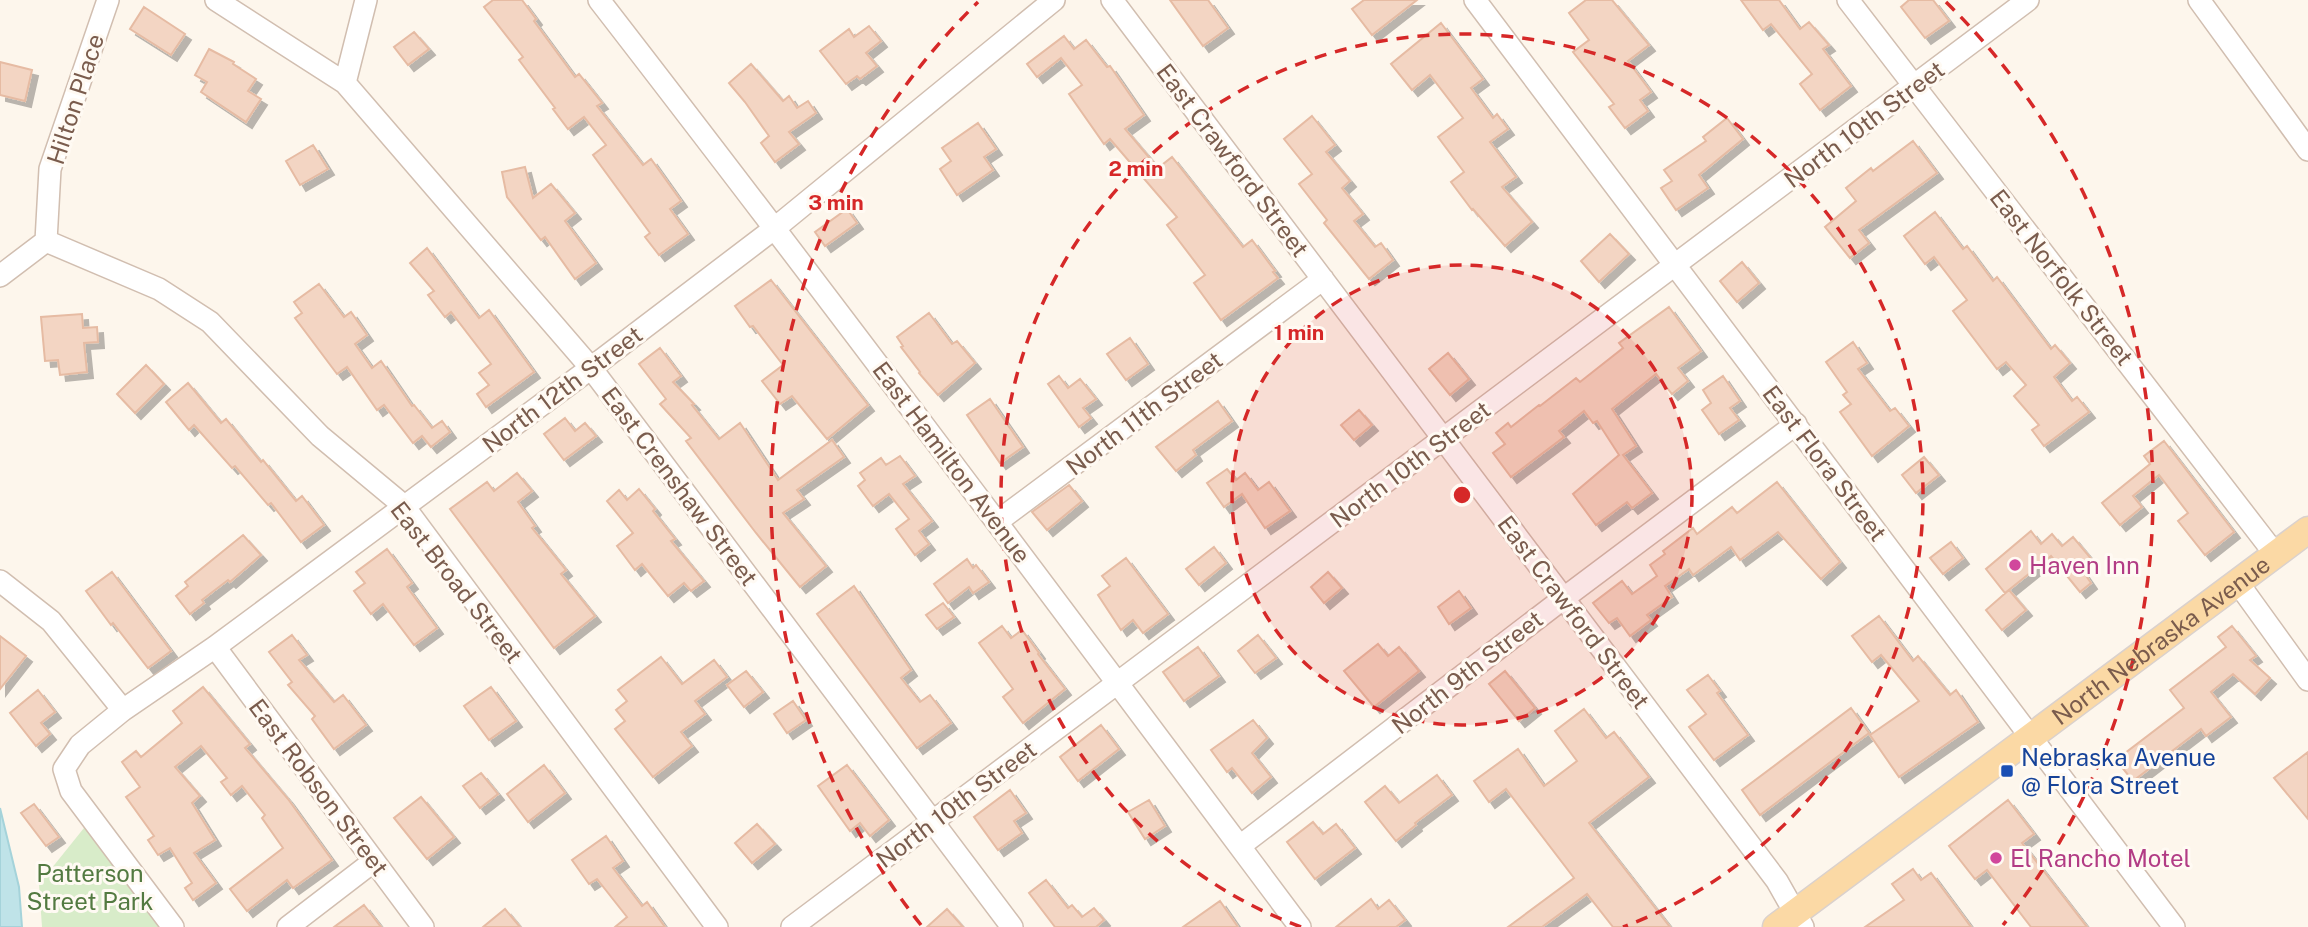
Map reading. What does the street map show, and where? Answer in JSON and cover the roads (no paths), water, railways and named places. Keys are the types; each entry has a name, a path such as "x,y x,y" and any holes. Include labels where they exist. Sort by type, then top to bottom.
{"main road":[{"name":"North Nebraska Avenue","path":"1791,922 2030,736 2308,530"}],"street":[{"name":"Hilton Place","path":"46,241 50,169 108,0"},
{"name":"East Crenshaw Street","path":"216,0 345,83 591,368 1012,927"},
{"path":"345,83 366,0"},
{"name":"East Hamilton Avenue","path":"599,0 998,521 1300,927"},
{"name":"North 12th Street","path":"173,927 71,791 64,769 80,745 123,710 215,647 591,368 775,228 1055,0"},
{"name":"East Crawford Street","path":"1112,0 1776,881 1791,922"},
{"name":"East Flora Street","path":"1475,0 2174,927"},
{"name":"East Norfolk Street","path":"1848,0 2275,554"},
{"name":"North 10th Street","path":"792,927 2028,0"},
{"path":"2199,0 2308,150"},
{"path":"0,276 46,241"},
{"name":"East Broad Street","path":"46,241 159,289 210,321 320,436 403,505 717,927"},
{"name":"North 11th Street","path":"998,521 1323,279"},
{"name":"North 9th Street","path":"1240,846 1796,424"},
{"path":"0,581 51,621 123,710"},
{"path":"2238,583 2308,680"},
{"name":"East Robson Street","path":"215,647 424,927"},
{"path":"288,927 374,861"}],"water":[{"path":"0,808 19,887 22,927 0,927"}],"place":[{"name":"Haven Inn","path":"2015,565"},
{"name":"Nebraska Avenue @ Flora Street","path":"2007,771"},
{"name":"El Rancho Motel","path":"1996,858"}],"park label":[{"name":"Patterson Street Park","path":"90,887"}]}
